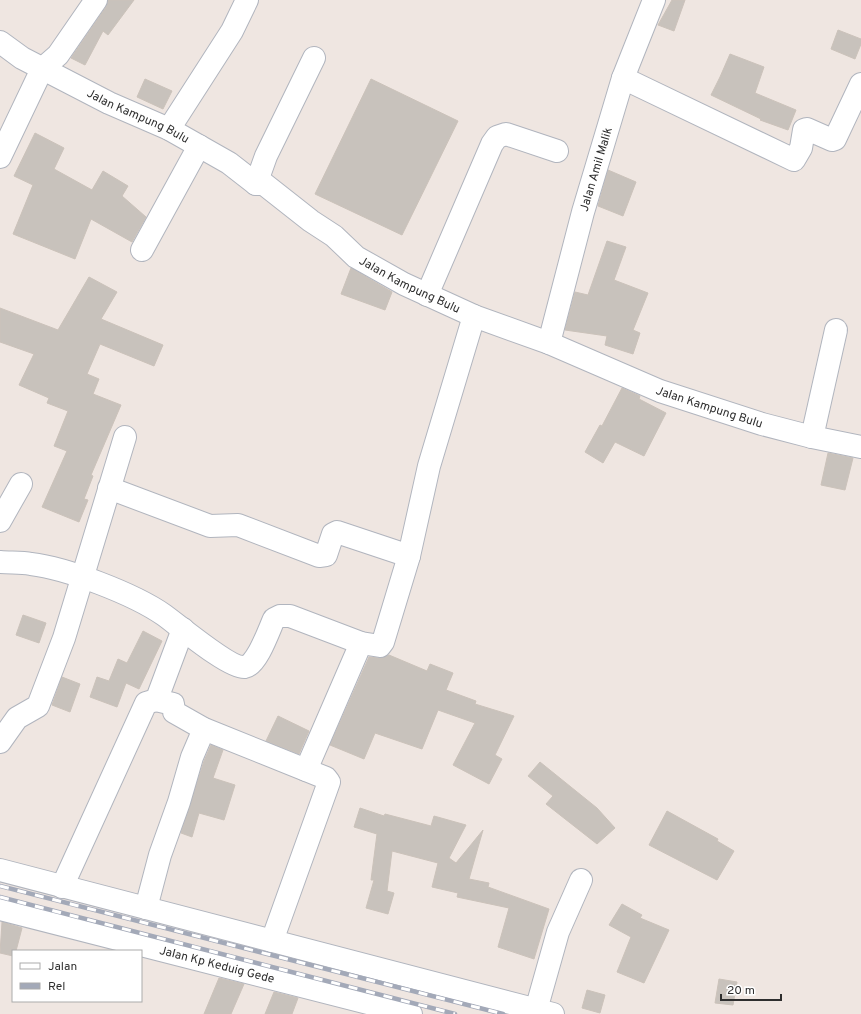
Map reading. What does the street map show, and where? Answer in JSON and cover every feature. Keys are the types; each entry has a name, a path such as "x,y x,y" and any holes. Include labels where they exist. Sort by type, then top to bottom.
{"street":[{"path":"0,157 42,68 58,55 96,0"},
{"path":"169,129 232,31 247,0"},
{"name":"Jalan Amil Malik","path":"549,343 583,212 623,78 654,0"},
{"name":"Jalan Kampung Bulu","path":"0,42 22,58 109,103 169,129 229,163 256,184 264,184 311,222 334,236 356,257 427,295 474,316 549,343 660,391 762,424 812,437 861,447"},
{"path":"256,184 266,156 314,58"},
{"path":"623,78 794,160 801,148 805,129 832,140 835,139 861,84"},
{"path":"427,295 496,137 506,134 557,151"},
{"path":"142,250 199,146"},
{"path":"0,562 31,564 82,577 134,598 162,614 236,666 246,667 254,662 274,619 280,616 290,616 361,643 382,645 409,556 430,466 474,316"},
{"path":"812,437 836,330"},
{"path":"0,742 17,718 38,706 64,638 125,437"},
{"path":"0,521 21,484"},
{"path":"109,488 210,526 238,525 319,556 326,555 333,534 337,532 409,556"},
{"path":"156,700 183,629"},
{"path":"306,770 361,643"},
{"path":"62,887 146,702 156,700 172,704 174,712 204,729 326,778 329,782 272,941"},
{"path":"146,908 160,856 179,802 192,757 204,729"},
{"path":"0,870 544,1012 558,932 581,880"},
{"name":"Jalan Kp Keduig Gede","path":"0,909 343,1006 411,1014"}],"building":[{"path":"108,0 134,0 108,35 103,31 85,65 71,58 106,7"},
{"path":"672,0 685,0 674,31 658,25"},
{"path":"838,30 861,39 861,44 855,59 831,49"},
{"path":"730,54 764,67 755,93 796,110 788,130 760,120 761,119 711,95"},
{"path":"145,79 172,91 163,109 137,97"},
{"path":"371,79 458,121 402,235 315,194"},
{"path":"35,133 64,148 54,169 92,190 103,171 128,186 122,196 146,217 132,242 91,219 75,259 13,234 33,185 14,176"},
{"path":"608,170 636,182 623,216 598,206"},
{"path":"607,241 626,247 614,280 648,293 633,330 640,333 633,354 605,345 607,336 565,330 575,292 588,295"},
{"path":"351,268 392,292 385,310 341,294"},
{"path":"89,277 117,292 101,319 163,345 154,366 100,344 87,374 99,379 93,394 121,405 91,475 93,476 84,499 88,500 79,522 42,507 67,451 54,446 68,411 47,403 49,398 19,385 34,354 0,342 0,308 58,330"},
{"path":"622,388 640,396 639,399 666,413 644,456 615,442 603,463 585,452 600,425 602,426"},
{"path":"828,453 853,458 845,490 821,485"},
{"path":"23,615 46,623 39,643 16,635"},
{"path":"143,631 162,641 139,689 126,683 117,707 90,697 97,677 109,681 118,659 127,663"},
{"path":"389,655 427,671 430,664 453,673 446,690 476,701 475,704 514,716 495,755 502,759 489,784 453,765 475,723 438,710 422,749 375,733 364,759 330,745 369,657 378,658"},
{"path":"62,677 80,684 70,712 52,705"},
{"path":"278,716 309,731 299,754 266,741"},
{"path":"211,745 223,750 213,778 235,785 224,820 199,813 192,837 181,833 204,761"},
{"path":"540,762 597,808 615,828 597,844 546,804 553,796 528,776"},
{"path":"360,808 384,816 385,814 431,826 434,816 466,825 449,858 456,863 483,830 469,879 489,883 488,887 549,909 534,959 498,947 509,908 457,897 458,893 432,887 438,863 392,851 387,891 394,893 388,914 366,908 374,880 371,880 377,834 354,827"},
{"path":"667,811 718,839 717,841 734,851 717,880 649,845"},
{"path":"622,904 642,915 640,918 669,930 644,983 617,972 631,937 609,925"},
{"path":"2,922 22,928 16,950 12,950 12,956 0,953"},
{"path":"219,978 244,984 231,1014 204,1014"},
{"path":"719,979 737,982 733,1005 715,1003"},
{"path":"587,990 605,995 600,1013 582,1008"},
{"path":"274,992 298,998 292,1014 265,1014"}],"railway":[{"path":"0,886 503,1014"},
{"path":"0,897 455,1014"}]}
